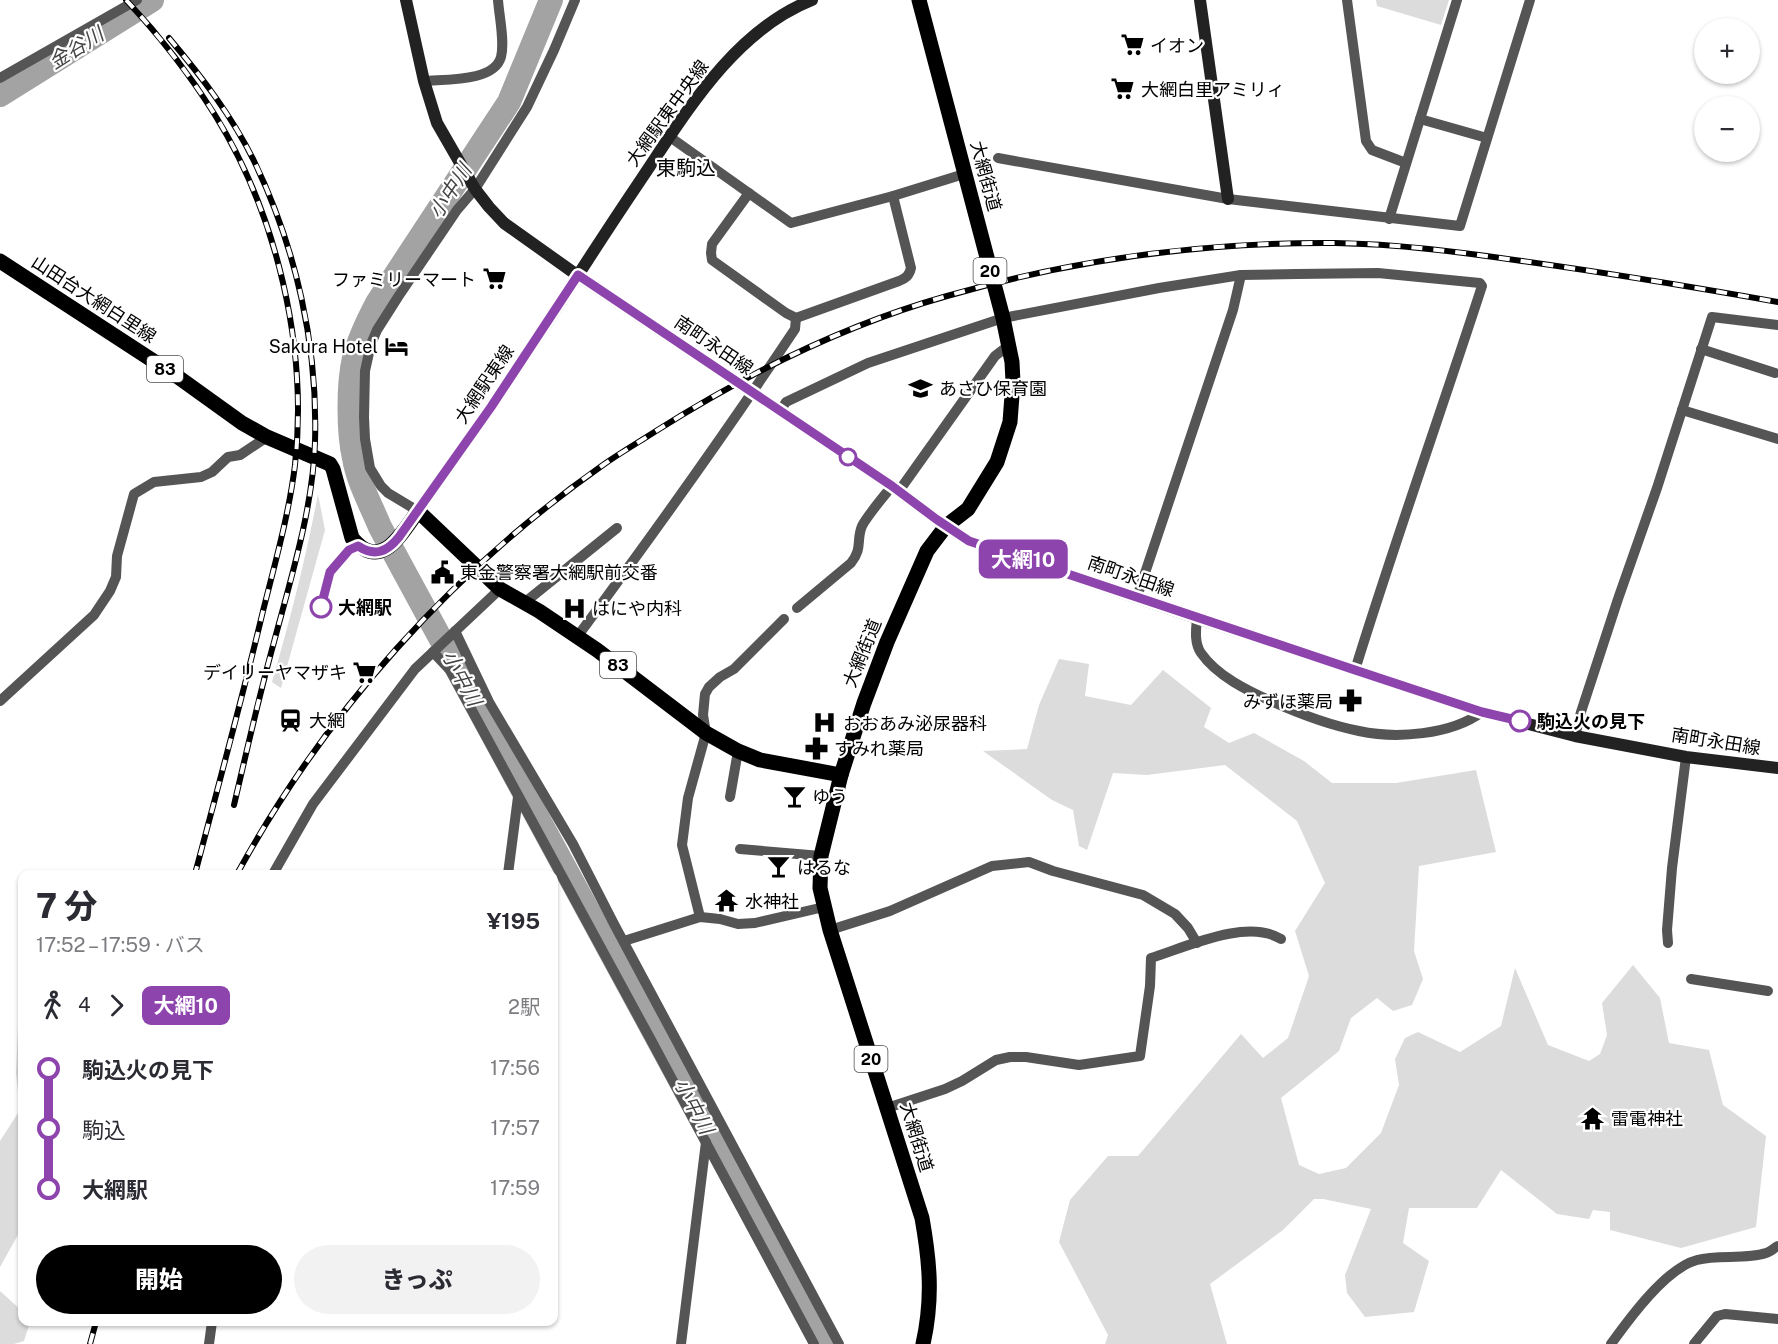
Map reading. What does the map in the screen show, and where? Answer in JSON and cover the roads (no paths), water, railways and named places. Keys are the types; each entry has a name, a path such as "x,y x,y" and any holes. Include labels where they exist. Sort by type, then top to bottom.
{"main road":[{"name":"大網街道","path":"919,0 1003,318 1013,382 1010,422 997,462 968,509 946,526 927,551 890,634 864,703 841,775 821,856 820,888 830,930 922,1218 930,1267 930,1289 923,1344"},
{"name":"山田台大網白里線","path":"0,261 178,377 242,423 267,437 330,464 352,538 367,552 383,550 393,545 418,511"},
{"name":"83","path":"418,511 500,589 525,603 620,667 706,733 760,760 841,775"}],"street":[{"path":"0,78 137,0"},
{"path":"405,0 424,81 486,74 498,63 502,47 498,0"},
{"path":"418,511 388,493 370,468 364,417 365,371 371,344 377,330 457,210 471,184 527,107 575,0"},
{"name":"大網駅東中央線","path":"578,275 670,137 716,74 755,34 812,0"},
{"path":"1200,0 1228,199"},
{"path":"1347,0 1366,141 1372,150 1406,164"},
{"path":"1389,219 1457,0"},
{"path":"998,158 1228,199 1460,226 1530,0"},
{"name":"南町永田線","path":"424,81 437,123 471,184 504,223 969,541 1482,712 1575,736 1686,757 1778,768"},
{"path":"1420,119 1487,138"},
{"path":"670,137 791,223 893,196 964,174"},
{"path":"749,193 712,244 712,260 796,318 899,281 910,273 911,268 893,196"},
{"path":"780,411 786,402 868,363 1003,318 1159,288 1241,275 1378,273 1480,282 1482,286 1355,670"},
{"name":"大網駅東線","path":"418,511 491,407 578,275"},
{"path":"1137,597 1233,310 1241,275"},
{"path":"1575,736 1712,317 1778,325"},
{"path":"577,637 656,530 752,393 795,329 796,318"},
{"path":"797,608 856,557 862,527 896,489 996,356 1008,346"},
{"path":"1701,349 1775,373"},
{"path":"1682,410 1778,439"},
{"path":"0,701 94,615 110,591 116,577 117,556 134,494 154,482 201,477 212,472 228,457 240,455 267,437"},
{"path":"525,603 617,528"},
{"path":"275,870 313,804 416,669 500,589"},
{"path":"1197,618 1196,635 1200,652 1218,670 1253,693 1301,714 1359,732 1399,735 1435,731 1469,721 1482,712"},
{"path":"700,916 682,845 688,798 706,733 703,704 709,687 734,669 784,619"},
{"path":"455,632 489,702 573,844 839,1344"},
{"path":"433,652 450,670 558,870"},
{"path":"730,797 738,751"},
{"path":"1668,944 1672,868 1686,757"},
{"path":"509,870 518,797"},
{"path":"740,849 821,856"},
{"path":"830,930 890,911 992,866 1029,862 1053,871 1143,895 1175,914 1188,928 1197,943"},
{"path":"558,870 814,1344"},
{"path":"624,941 700,916 738,924 755,923 824,907"},
{"path":"887,1108 945,1089 996,1060 1010,1057 1026,1057 1079,1065 1140,1056 1150,986 1151,958 1230,933 1251,931 1272,933 1281,939"},
{"path":"1691,979 1768,992"},
{"path":"681,1344 706,1142"},
{"path":"1611,1344 1648,1297 1678,1270 1695,1260 1757,1255 1768,1253 1778,1246"},
{"path":"1694,1344 1717,1316 1725,1314 1778,1318"},
{"path":"209,1344 211,1326"}],"waterway":[{"name":"金谷川","path":"0,95 152,0"},
{"name":"小中川","path":"551,0 509,102 377,303 364,329 354,358 351,381 350,422 354,458 362,485 380,527 823,1344"}],"railway":[{"path":"126,0 162,41 195,85 237,154 271,239 283,283 292,329 297,375 298,420 295,465 289,502 247,677 196,870"},
{"path":"169,38 226,112 254,161 269,194 293,263 313,369 315,442 306,517 234,805"},
{"path":"239,870 310,757 352,702 396,649 494,551 548,506 603,465 690,410 760,371 833,336 871,321 947,296 1043,272 1139,255 1285,243 1359,244 1452,252 1618,275 1778,302"},
{"path":"90,1344 95,1326"}],"place":[{"name":"イオン","path":"1132,45"},
{"name":"大網白里アミリィ","path":"1123,89"},
{"name":"ファミリーマート","path":"494,279"},
{"name":"Sakura Hotel","path":"396,346"},
{"name":"あさひ保育園","path":"921,388"},
{"name":"東金警察署大網駅前交番","path":"442,572"},
{"name":"大網駅","path":"321,607"},
{"name":"はにや内科","path":"574,608"},
{"name":"デイリーヤマザキ","path":"365,672"},
{"name":"みずほ薬局","path":"1351,701"},
{"name":"大網","path":"291,720"},
{"name":"駒込火の見下","path":"1520,721"},
{"name":"おおあみ泌尿器科","path":"825,723"},
{"name":"すみれ薬局","path":"816,748"},
{"name":"ゆう","path":"794,796"},
{"name":"はるな","path":"779,867"},
{"name":"水神社","path":"727,901"},
{"name":"雷電神社","path":"1593,1118"}],"district":[{"name":"東駒込","path":"686,168"}]}
